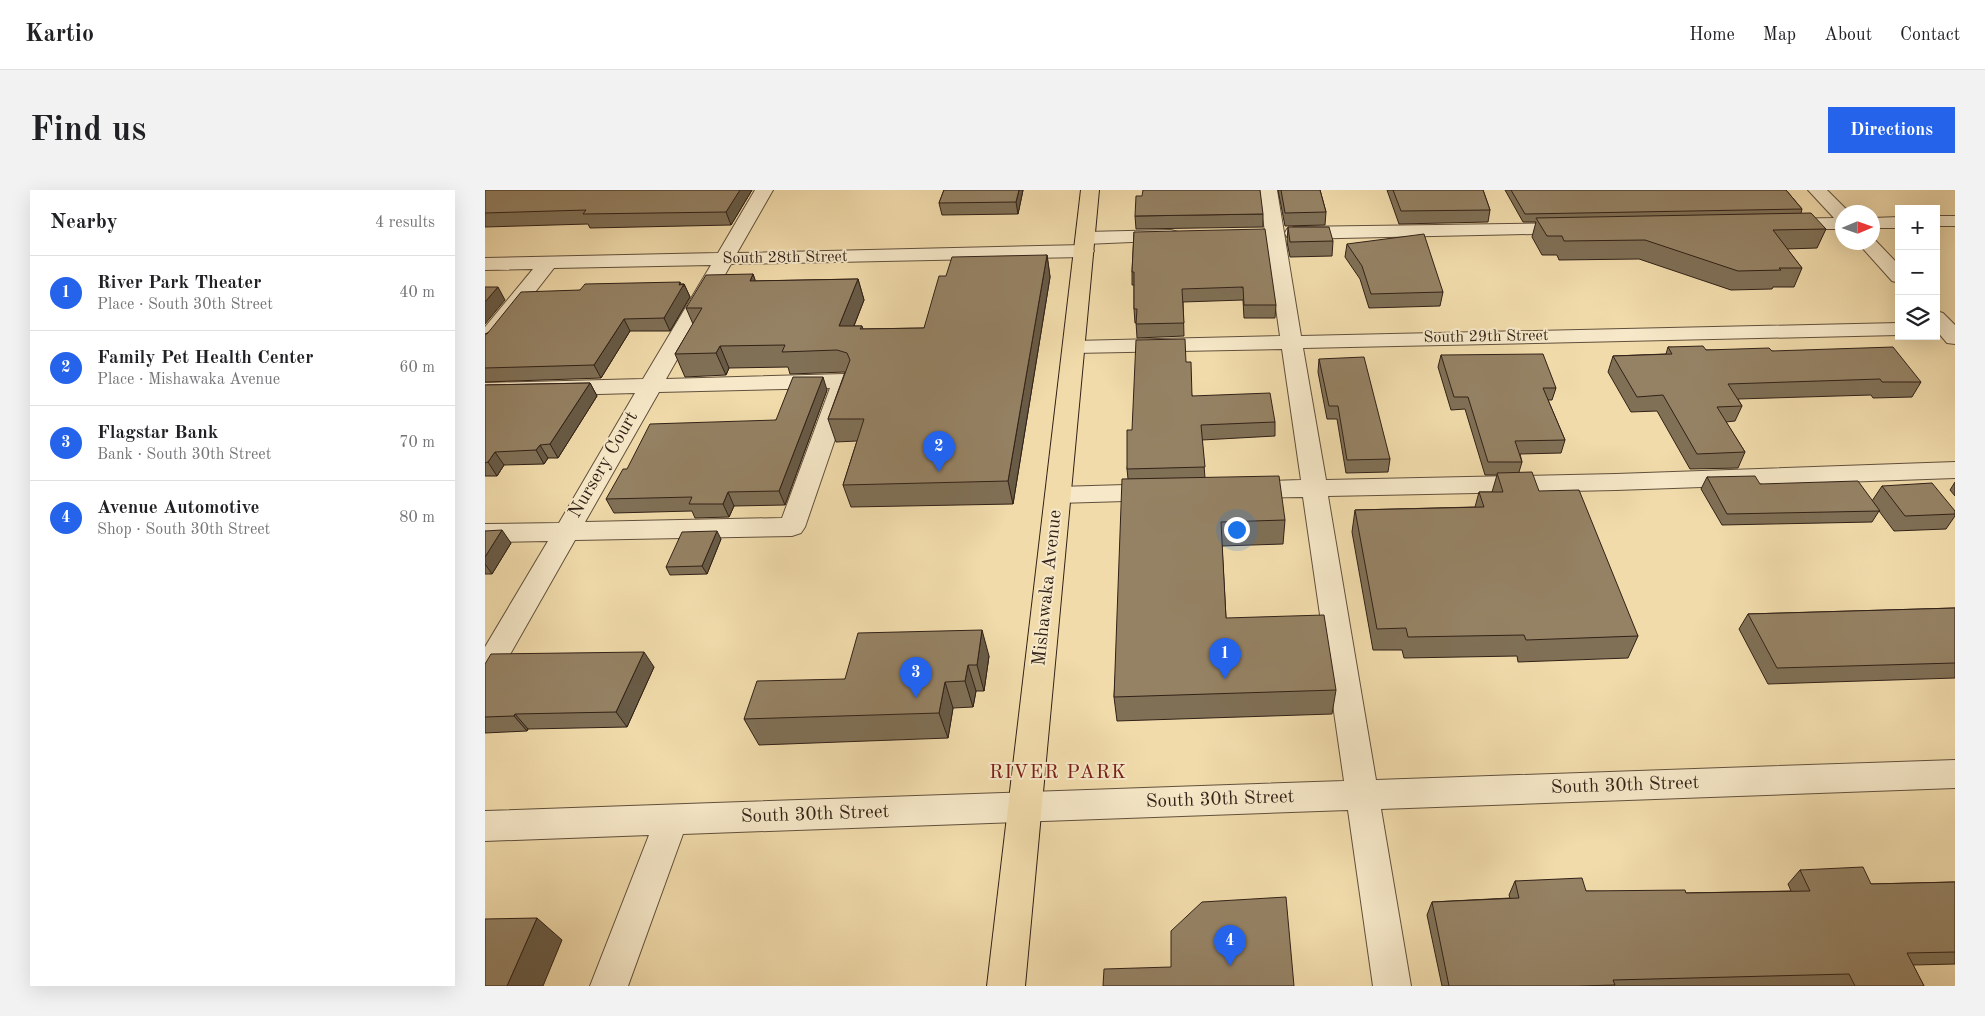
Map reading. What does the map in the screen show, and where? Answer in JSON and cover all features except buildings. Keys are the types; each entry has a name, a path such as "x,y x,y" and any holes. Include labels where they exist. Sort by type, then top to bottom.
{"main road":[{"name":"Mishawaka Avenue","path":"1006,986 1090,190"}],"street":[{"name":"Nursery Court","path":"485,673 649,386 726,259 764,190"},
{"path":"1268,190 1265,234 1291,341 1392,986"},
{"path":"1817,190 1835,209"},
{"path":"1940,221 1955,221"},
{"path":"1880,223 1895,222"},
{"path":"1765,225 1835,223"},
{"path":"1265,234 1591,229"},
{"name":"South 28th Street","path":"485,264 726,259 1085,244 1187,236"},
{"path":"1874,250 1895,273"},
{"path":"485,341 548,263"},
{"name":"South 29th Street","path":"1074,347 1895,329"},
{"path":"485,390 844,381 792,527 485,533"},
{"path":"1219,491 1616,482 1955,470"},
{"path":"1058,495 1180,492"},
{"name":"South 30th Street","path":"485,826 1955,774"},
{"path":"609,986 671,820"}],"place":[{"name":"Family Pet Health Center","path":"939,472"},
{"name":"River Park Theater","path":"1225,679"},
{"name":"Flagstar Bank","path":"916,698"},
{"name":"Avenue Automotive","path":"1230,966"}],"district":[{"name":"RIVER PARK","path":"1058,773"}]}
